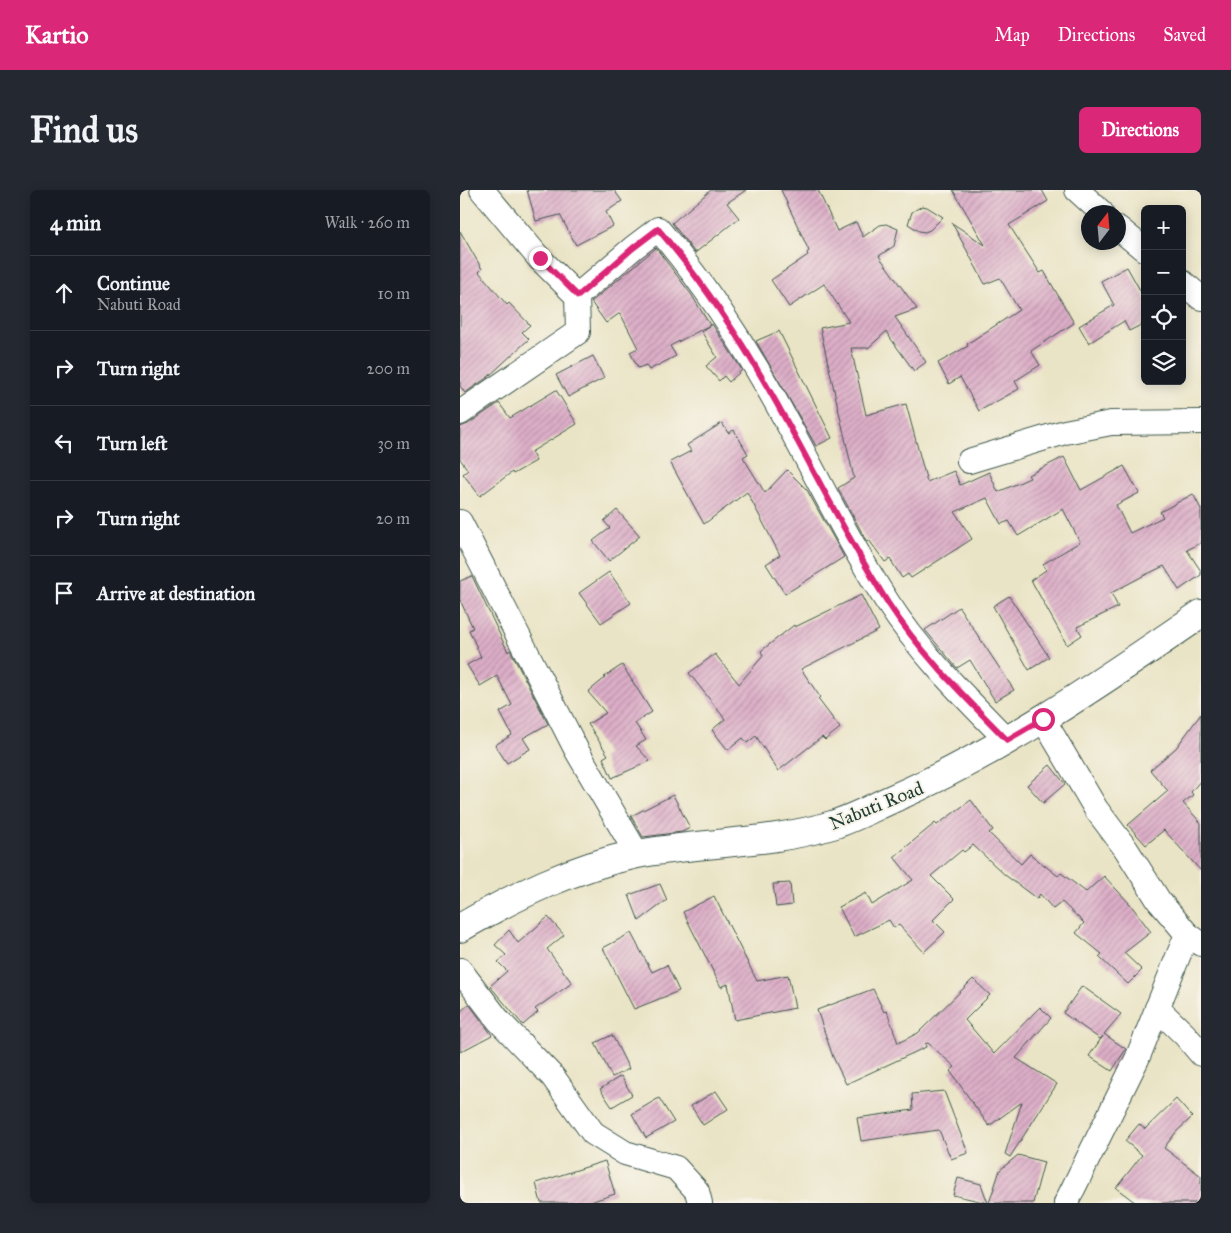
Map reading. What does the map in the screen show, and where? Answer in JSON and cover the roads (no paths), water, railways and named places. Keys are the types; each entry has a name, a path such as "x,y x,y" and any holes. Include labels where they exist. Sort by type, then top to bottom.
{"street":[{"path":"460,413 578,332 578,296 540,258 482,190"},
{"path":"1077,190 1093,205"},
{"path":"578,296 658,229 720,309 768,388 814,476 888,604 934,664 1007,740"},
{"path":"1126,235 1141,247"},
{"path":"1186,285 1201,298"},
{"path":"969,460 1065,432 1111,423 1201,422"},
{"path":"460,522 577,751 637,854"},
{"name":"Nabuti Road","path":"460,928 496,908 572,872 637,854 773,837 832,825 938,779 1007,740 1043,719 1201,614"},
{"path":"1043,719 1096,809 1126,849 1159,901 1194,939 1157,1008 1137,1059 1066,1203"},
{"path":"460,970 499,1021 553,1077 593,1133 625,1152 676,1168 697,1191 700,1203"},
{"path":"1157,1008 1185,1035 1201,1054"}]}
